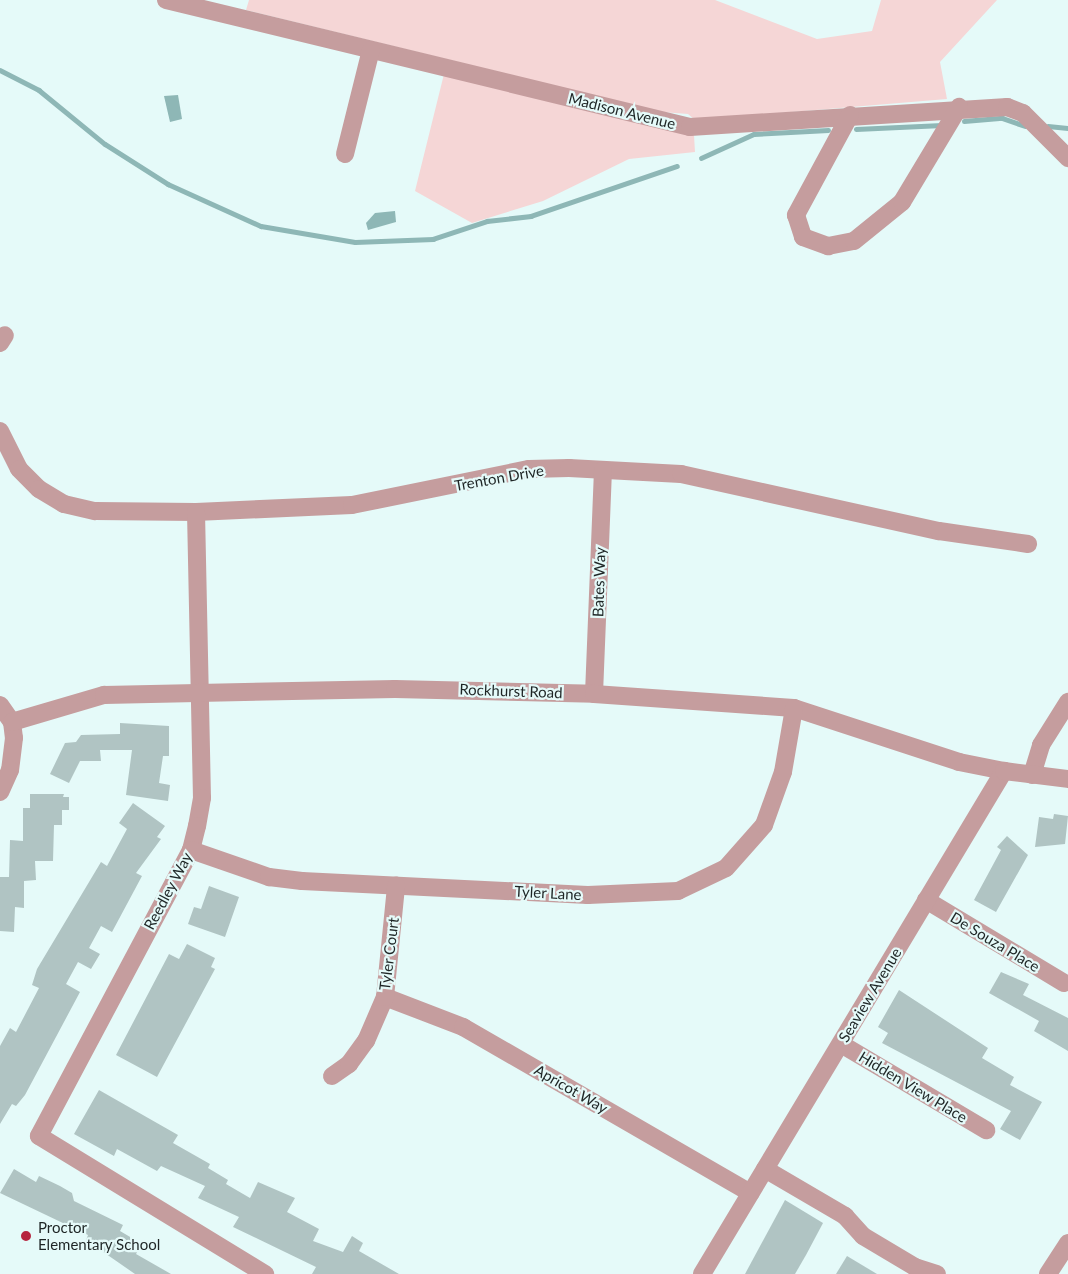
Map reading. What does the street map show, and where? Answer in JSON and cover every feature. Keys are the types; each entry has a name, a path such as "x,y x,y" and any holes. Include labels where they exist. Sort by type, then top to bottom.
{"street":[{"name":"Madison Avenue","path":"166,0 690,127 988,105 1023,113 1068,158"},
{"path":"345,154 371,50"},
{"path":"850,116 795,215 803,237 828,246 854,241 902,202 959,107"},
{"name":"Trenton Drive","path":"0,431 19,469 64,504 95,511 196,512 352,505 530,469 603,470 681,474 939,531 1028,544"},
{"name":"Bates Way","path":"594,694 603,470"},
{"name":"Reedley Way","path":"196,512 202,798 191,850 39,1136 265,1274"},
{"name":"Rockhurst Road","path":"12,722 93,696 447,689 594,694 794,708 958,762 1004,771"},
{"path":"1032,775 1041,745 1068,702"},
{"path":"0,705 12,722 14,754 0,792"},
{"name":"Tyler Lane","path":"191,850 269,877 396,886 651,895 702,881 726,868 764,825 778,789 794,708"},
{"path":"1004,771 1068,780"},
{"name":"Seaview Avenue","path":"702,1274 1004,771"},
{"name":"Tyler Court","path":"332,1076 349,1064 366,1041 385,996 396,886"},
{"name":"De Souza Place","path":"926,900 1064,983"},
{"name":"Apricot Way","path":"385,996 464,1027 751,1193"},
{"name":"Hidden View Place","path":"841,1044 986,1130"},
{"path":"765,1169 845,1216 872,1242 937,1274"},
{"path":"1048,1274 1068,1243"}],"shaded area":[{"path":"249,0 715,0 817,39 872,31 881,0 997,0 940,62 947,99 695,120 688,114 662,112 246,10"},
{"path":"444,74 694,135 695,152 629,159 543,201 472,223 415,191"}],"water":[{"path":"178,95 182,119 170,122 164,96"},
{"path":"395,211 396,222 368,230 366,223 375,213"}],"building":[{"path":"120,723 169,726 169,756 163,756 159,783 170,785 168,801 126,795 132,750 100,750 101,761 80,761 69,783 50,774 65,743 76,742 81,735 120,734"},
{"path":"30,794 64,794 63,797 69,797 69,810 62,810 62,825 54,825 53,861 35,861 36,880 24,881 24,908 15,907 14,932 0,931 0,877 9,877 10,840 23,841 23,808 30,808"},
{"path":"133,803 165,826 157,837 161,839 136,873 142,876 112,932 101,926 89,948 100,954 91,969 78,962 66,984 80,992 25,1095 16,1106 12,1104 0,1124 0,1046 10,1028 16,1032 39,988 32,985 37,969 101,862 107,866 127,829 119,823"},
{"path":"1054,814 1068,816 1065,844 1035,847 1039,817 1053,819"},
{"path":"1007,836 1028,855 996,912 974,900 1001,850 997,847"},
{"path":"209,886 239,897 225,937 188,924 194,907 201,909"},
{"path":"187,944 215,958 211,967 215,969 157,1077 116,1055 169,954 179,959"},
{"path":"1001,972 1029,984 1023,995 1068,1018 1068,1051 1034,1031 1039,1021 989,993"},
{"path":"899,990 988,1048 982,1058 1014,1077 1010,1085 1042,1102 1020,1140 1000,1129 1011,1111 882,1043 888,1033 878,1027"},
{"path":"99,1090 178,1135 173,1143 210,1164 208,1168 228,1180 226,1184 250,1198 258,1182 295,1198 287,1212 319,1229 313,1241 343,1252 352,1236 363,1243 359,1251 399,1274 312,1274 316,1267 233,1227 239,1217 198,1198 205,1186 161,1166 157,1171 117,1149 114,1156 74,1134"},
{"path":"14,1169 36,1182 39,1176 60,1186 72,1193 74,1201 123,1225 120,1231 142,1244 136,1254 171,1274 135,1274 86,1240 88,1235 0,1193"},
{"path":"785,1200 823,1223 806,1255 795,1274 745,1274"},
{"path":"847,1256 877,1274 836,1274"}],"waterway":[{"path":"0,70 39,90 105,144 168,184 261,226 355,242 433,239 487,221 531,216 677,166"},
{"path":"964,121 1002,118 1025,126"},
{"path":"856,129 942,125"},
{"path":"1048,126 1068,128"},
{"path":"701,158 754,134 828,130"}],"place":[{"name":"Proctor Elementary School","path":"26,1236"}]}
